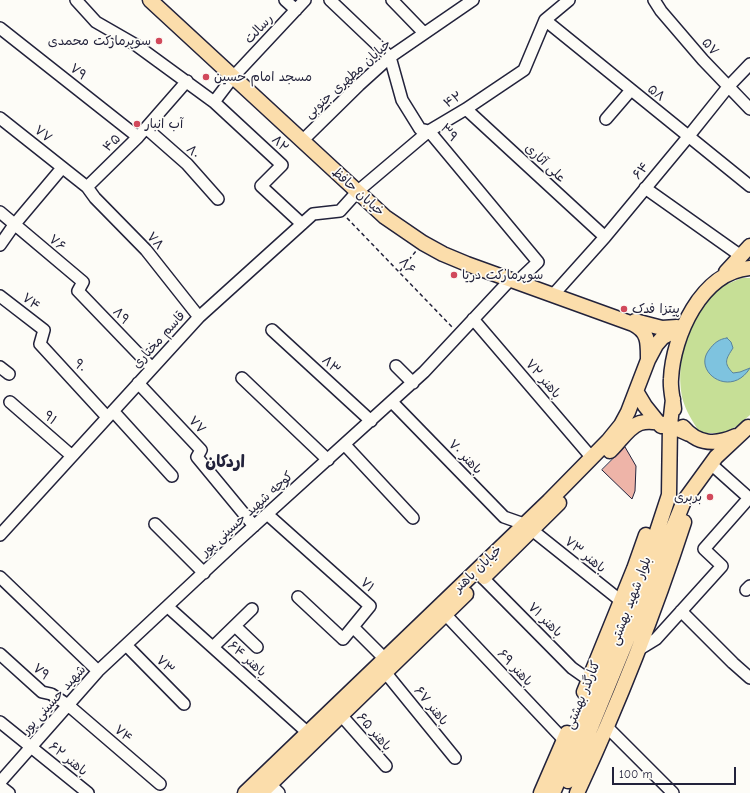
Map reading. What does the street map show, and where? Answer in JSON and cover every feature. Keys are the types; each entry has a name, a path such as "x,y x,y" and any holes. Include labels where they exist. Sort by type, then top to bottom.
{"main road":[{"name":"خیابان حافظ","path":"150,0 385,217 422,243 443,254 633,324 643,331 648,344 648,360"},
{"path":"689,434 681,425 675,413 670,381 672,362 683,326 703,295 746,251"},
{"path":"714,283 728,274 740,269 750,268"},
{"name":"خیابان حافظ","path":"609,314 662,328 683,326"},
{"name":"خیابان باهنر","path":"245,793 308,733 445,614 483,578 621,425 628,412 648,360 656,346 663,336 683,326"},
{"path":"636,391 645,406 665,424 673,399"},
{"name":"خیابان باهنر","path":"270,790 385,666 629,431 640,423 650,422 665,424 699,440 710,442 722,441 736,436 749,427"},
{"name":"بلوار شهید بهشتی","path":"553,793 630,608 669,496 669,442 665,424"},
{"name":"بلوار شهید بهشتی","path":"562,793 588,738 684,501 716,457 749,427"},
{"name":"کنارگذر بهشتی","path":"541,793 634,569 652,517 669,460"},
{"path":"577,793 607,727 665,582 698,480"}],"street":[{"path":"76,0 96,22 136,45 214,102"},
{"path":"285,0 296,10"},
{"name":"رسالت","path":"214,102 233,77 305,0"},
{"path":"330,0 390,57"},
{"path":"392,0 424,33"},
{"name":"خیابان مطهری جنوبی","path":"302,141 390,57 473,0"},
{"path":"545,20 566,0"},
{"name":"۵۷","path":"654,0 661,11 728,87 750,109"},
{"name":"۵۸","path":"545,20 750,186"},
{"name":"۴۲","path":"358,192 429,131 466,109 524,70 545,20"},
{"name":"۷۹","path":"0,28 138,137"},
{"name":"۳۹","path":"390,57 402,100 420,129 429,131 538,262 513,281"},
{"name":"۶۴","path":"553,295 605,237 728,87 750,64"},
{"name":"۴۵","path":"87,187 138,137 187,81"},
{"path":"606,119 631,90"},
{"name":"۸۲","path":"214,102 282,165 261,186 302,224"},
{"name":"علی آثاری","path":"466,109 605,237"},
{"name":"۷۷","path":"0,118 87,187"},
{"name":"۸۰","path":"146,128 187,164 218,199"},
{"path":"0,245 14,225 62,168"},
{"name":"۷۸","path":"87,187 95,198 146,250 199,316"},
{"path":"645,188 746,251"},
{"path":"340,211 358,192"},
{"name":"قاسم مختاری","path":"0,535 199,316 313,214 340,211"},
{"name":"۷۶","path":"0,212 83,282"},
{"name":"کوچه شهید حسینی ‍پور","path":"98,671 267,514 413,383 473,319 513,281"},
{"name":"۸۹","path":"83,282 78,291 152,368"},
{"name":"۷۴","path":"0,296 44,330"},
{"name":"باهنر ۷۲","path":"473,319 592,458"},
{"name":"۹۰","path":"44,330 40,344 110,414"},
{"name":"۸۳","path":"272,330 371,421"},
{"path":"396,366 413,383"},
{"path":"0,367 9,374"},
{"path":"242,378 328,460"},
{"name":"۷۷","path":"138,383 201,450 197,457 254,526"},
{"name":"۹۱","path":"10,402 72,456"},
{"name":"باهنر ۷۰","path":"392,402 504,517 528,527"},
{"path":"110,414 172,476"},
{"path":"345,445 413,518"},
{"path":"638,650 656,639 722,566 704,550 750,498 710,464"},
{"name":"۷۱","path":"267,514 370,606 343,640 298,597"},
{"path":"155,524 204,573"},
{"name":"باهنر ۷۳","path":"528,527 621,601"},
{"path":"0,577 98,671"},
{"name":"باهنر ۷۱","path":"483,578 572,668 589,680"},
{"name":"باهنر ۶۴","path":"168,607 308,733"},
{"path":"213,647 252,608"},
{"path":"682,611 733,663 750,678"},
{"name":"باهنر ۶۹","path":"445,614 564,740"},
{"path":"235,626 257,647"},
{"name":"باهنر ۶۷","path":"353,627 385,666 455,758"},
{"name":"۷۳","path":"126,646 184,704"},
{"name":"۷۹","path":"0,654 42,692 51,694 68,705"},
{"name":"شهید حسینی پور","path":"0,782 98,671"},
{"name":"۷۴","path":"68,705 160,784"},
{"name":"باهنر ۶۵","path":"341,715 386,766"},
{"path":"0,722 31,747"},
{"path":"607,727 673,793"},
{"name":"باهنر ۶۲","path":"31,747 88,793"},
{"path":"0,786 9,793"}],"path":[{"name":"۸۶","path":"340,211 400,271 451,327 462,331"},
{"path":"400,271 422,243"}],"green space":[{"path":"742,278 750,278 750,415 737,426 724,433 700,433 687,411 682,397 680,382 681,366 687,336 701,309 711,297 722,287"}],"water":[{"path":"727,338 731,342 733,348 727,361 730,370 733,373 750,368 742,377 733,381 724,382 709,374 705,358 715,343 719,340"}],"building":[{"path":"625,447 636,466 635,491 632,499 602,470"}],"place":[{"name":"سوپرمارکت محمدی","path":"159,41"},
{"name":"مسجد امام حسین","path":"206,77"},
{"name":"آب انبار","path":"137,124"},
{"name":"سوپرمارکت دریا","path":"454,275"},
{"name":"پیتزا فدک","path":"624,309"},
{"name":"بربری","path":"710,497"}],"district":[{"name":"اردکان","path":"225,462"}]}
